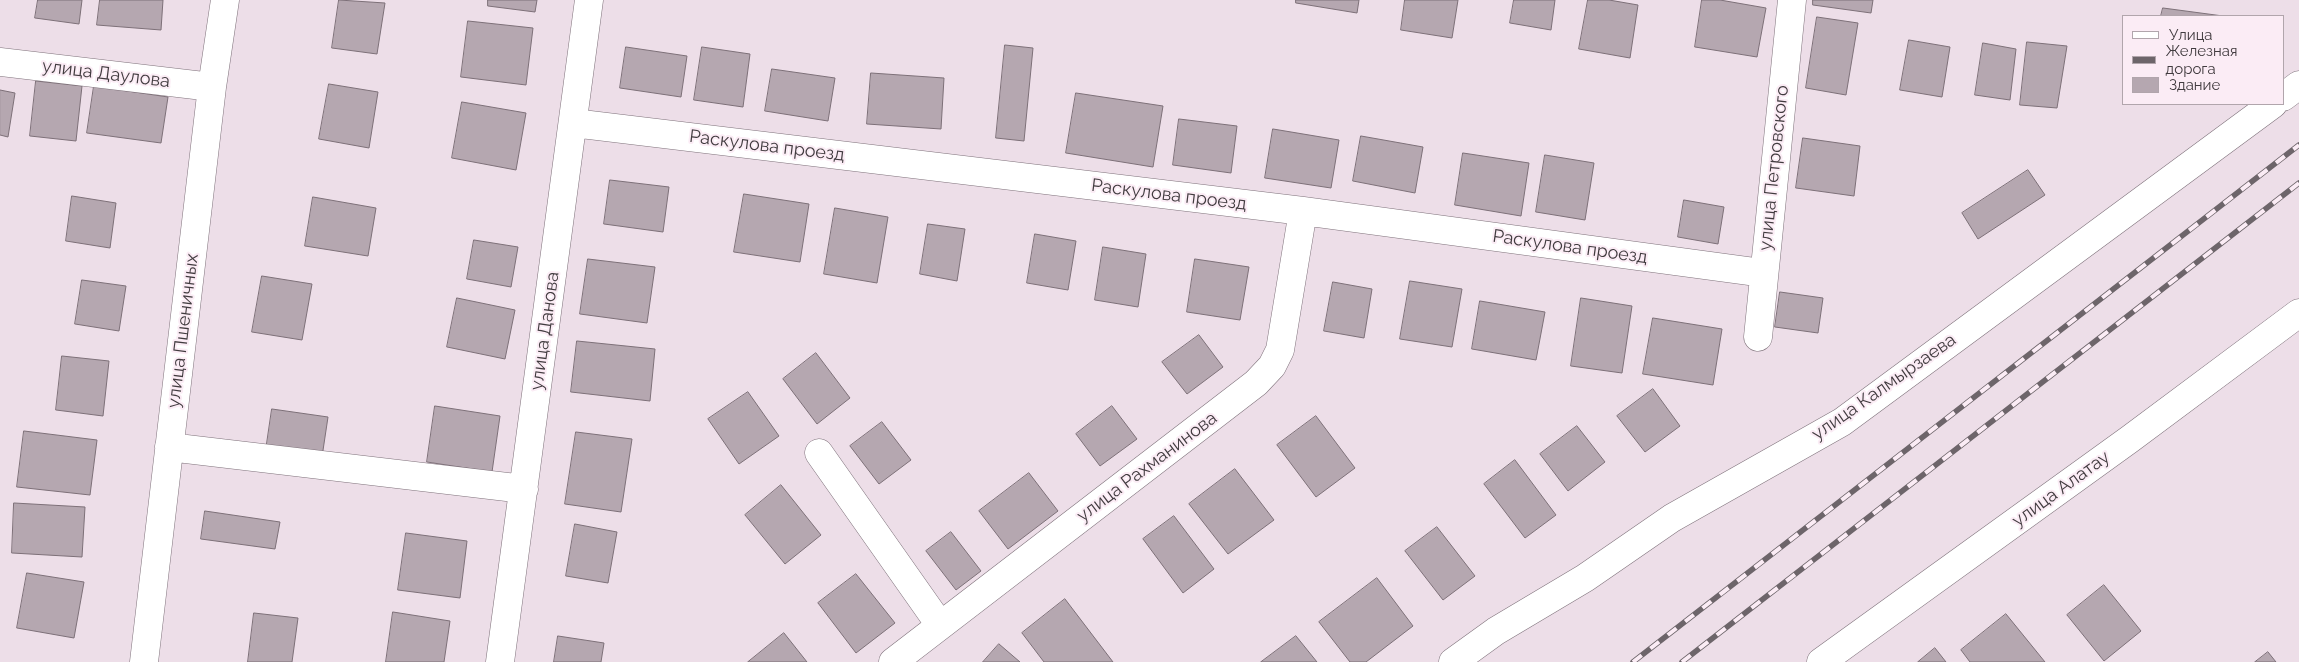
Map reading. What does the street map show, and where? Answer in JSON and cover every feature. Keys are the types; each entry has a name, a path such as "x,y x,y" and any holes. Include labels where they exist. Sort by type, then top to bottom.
{"street":[{"name":"улица Пшеничных","path":"144,662 212,87 225,0"},
{"name":"улица Данова","path":"500,662 589,0"},
{"name":"улица Петровского","path":"1758,337 1792,0"},
{"name":"улица Даулова","path":"0,62 212,87"},
{"path":"2284,96 2299,85"},
{"name":"улица Калмырзаева","path":"1453,662 1496,631 1585,578 1672,518 1842,422 2272,105"},
{"name":"Раскулова проезд","path":"573,123 1303,211 1763,273"},
{"name":"улица Рахманинова","path":"893,662 1256,383 1272,366 1280,350 1303,211"},
{"name":"улица Алатау","path":"1821,662 2122,445 2299,313"},
{"path":"169,447 524,489"},
{"path":"819,453 940,626"}],"building":[{"path":"38,0 82,0 79,24 35,18"},
{"path":"100,0 163,0 161,30 97,25"},
{"path":"339,0 385,3 377,54 332,48"},
{"path":"488,0 537,0 535,12 488,6"},
{"path":"1296,0 1359,0 1357,13 1296,3"},
{"path":"1405,0 1458,0 1452,38 1401,30"},
{"path":"1514,0 1555,0 1551,30 1510,23"},
{"path":"1588,0 1609,0 1638,5 1630,58 1579,49"},
{"path":"1702,0 1720,0 1766,8 1757,57 1695,47"},
{"path":"1813,0 1873,0 1871,13 1813,5"},
{"path":"2163,8 2216,15 2161,15"},
{"path":"1817,17 1858,23 1846,95 1806,88"},
{"path":"468,21 533,28 526,85 461,77"},
{"path":"1909,40 1950,47 1942,97 1900,90"},
{"path":"2027,42 2067,46 2057,108 2020,105"},
{"path":"1983,43 2016,49 2010,100 1975,95"},
{"path":"1005,45 1033,48 1024,141 996,138"},
{"path":"626,47 687,56 681,97 620,88"},
{"path":"702,47 750,54 743,107 694,100"},
{"path":"772,69 835,78 828,121 765,111"},
{"path":"871,73 944,78 941,129 867,124"},
{"path":"36,81 82,86 76,141 30,136"},
{"path":"329,84 378,92 369,148 319,139"},
{"path":"94,86 168,97 161,143 87,133"},
{"path":"0,90 15,93 8,137 0,135"},
{"path":"1076,93 1163,106 1153,167 1066,153"},
{"path":"462,102 526,113 516,170 452,158"},
{"path":"1179,119 1237,126 1231,173 1173,165"},
{"path":"1273,129 1339,140 1331,188 1265,178"},
{"path":"1361,136 1423,147 1415,193 1353,181"},
{"path":"1803,138 1860,146 1854,196 1796,188"},
{"path":"1463,153 1529,163 1521,216 1455,205"},
{"path":"1545,155 1594,163 1585,220 1536,212"},
{"path":"2028,170 2045,195 1978,239 1962,213"},
{"path":"610,180 669,187 663,232 604,224"},
{"path":"744,194 809,204 800,262 734,252"},
{"path":"72,196 116,203 110,248 66,241"},
{"path":"313,197 376,208 368,256 305,246"},
{"path":"1684,200 1724,207 1718,244 1678,237"},
{"path":"835,208 888,217 877,283 824,274"},
{"path":"928,224 965,229 957,281 920,274"},
{"path":"1035,234 1076,241 1068,290 1027,283"},
{"path":"474,240 518,247 511,287 467,279"},
{"path":"1103,247 1146,254 1138,307 1095,300"},
{"path":"588,259 655,267 647,323 580,314"},
{"path":"1195,259 1249,267 1240,320 1187,312"},
{"path":"262,276 312,284 302,340 252,332"},
{"path":"82,280 126,286 119,331 75,324"},
{"path":"1410,281 1462,289 1452,347 1400,339"},
{"path":"1333,282 1372,289 1364,338 1324,331"},
{"path":"1780,292 1823,298 1818,333 1775,327"},
{"path":"457,298 515,310 505,359 447,347"},
{"path":"1581,298 1632,306 1622,373 1571,366"},
{"path":"1480,301 1545,312 1536,360 1472,349"},
{"path":"1653,318 1722,329 1713,385 1643,374"},
{"path":"1199,335 1223,367 1187,394 1162,362"},
{"path":"577,341 655,349 650,401 571,392"},
{"path":"816,353 850,398 817,424 783,379"},
{"path":"62,356 109,361 103,416 56,410"},
{"path":"1653,389 1680,426 1645,452 1617,416"},
{"path":"748,392 779,436 739,464 708,419"},
{"path":"435,406 500,416 492,472 427,462"},
{"path":"1112,406 1137,439 1100,466 1076,434"},
{"path":"272,409 328,417 322,457 266,450"},
{"path":"1316,416 1355,468 1316,497 1277,445"},
{"path":"882,422 911,460 879,484 850,446"},
{"path":"1577,426 1605,462 1568,491 1540,454"},
{"path":"24,431 97,440 90,495 17,487"},
{"path":"576,432 632,439 621,512 565,504"},
{"path":"1515,460 1556,515 1525,538 1484,484"},
{"path":"1235,469 1274,520 1228,554 1189,504"},
{"path":"1029,473 1058,511 1008,549 979,511"},
{"path":"781,485 821,535 785,564 745,515"},
{"path":"14,503 85,507 82,557 12,553"},
{"path":"205,511 280,522 275,549 201,539"},
{"path":"1174,516 1214,569 1183,593 1143,539"},
{"path":"575,524 617,532 608,583 566,576"},
{"path":"1437,527 1475,576 1443,600 1405,551"},
{"path":"951,532 981,571 956,590 926,551"},
{"path":"406,533 467,541 460,598 398,590"},
{"path":"27,573 84,582 74,638 17,628"},
{"path":"856,574 895,623 856,653 818,603"},
{"path":"1377,578 1413,626 1366,662 1350,662 1319,622"},
{"path":"2104,585 2141,631 2104,661 2067,615"},
{"path":"1065,599 1113,662 1044,662 1022,633"},
{"path":"393,612 450,621 444,662 386,662"},
{"path":"254,613 298,618 292,662 248,662"},
{"path":"2006,614 2045,662 1970,662 1961,650"},
{"path":"784,633 807,662 748,662"},
{"path":"558,636 604,643 601,662 554,662"},
{"path":"1296,636 1317,662 1261,662"},
{"path":"999,644 1020,662 983,662"},
{"path":"1935,648 1946,662 1918,662"},
{"path":"2268,652 2276,662 2255,662"}],"railway":[{"path":"1633,662 2299,145"},
{"path":"1682,662 2299,183"}]}
